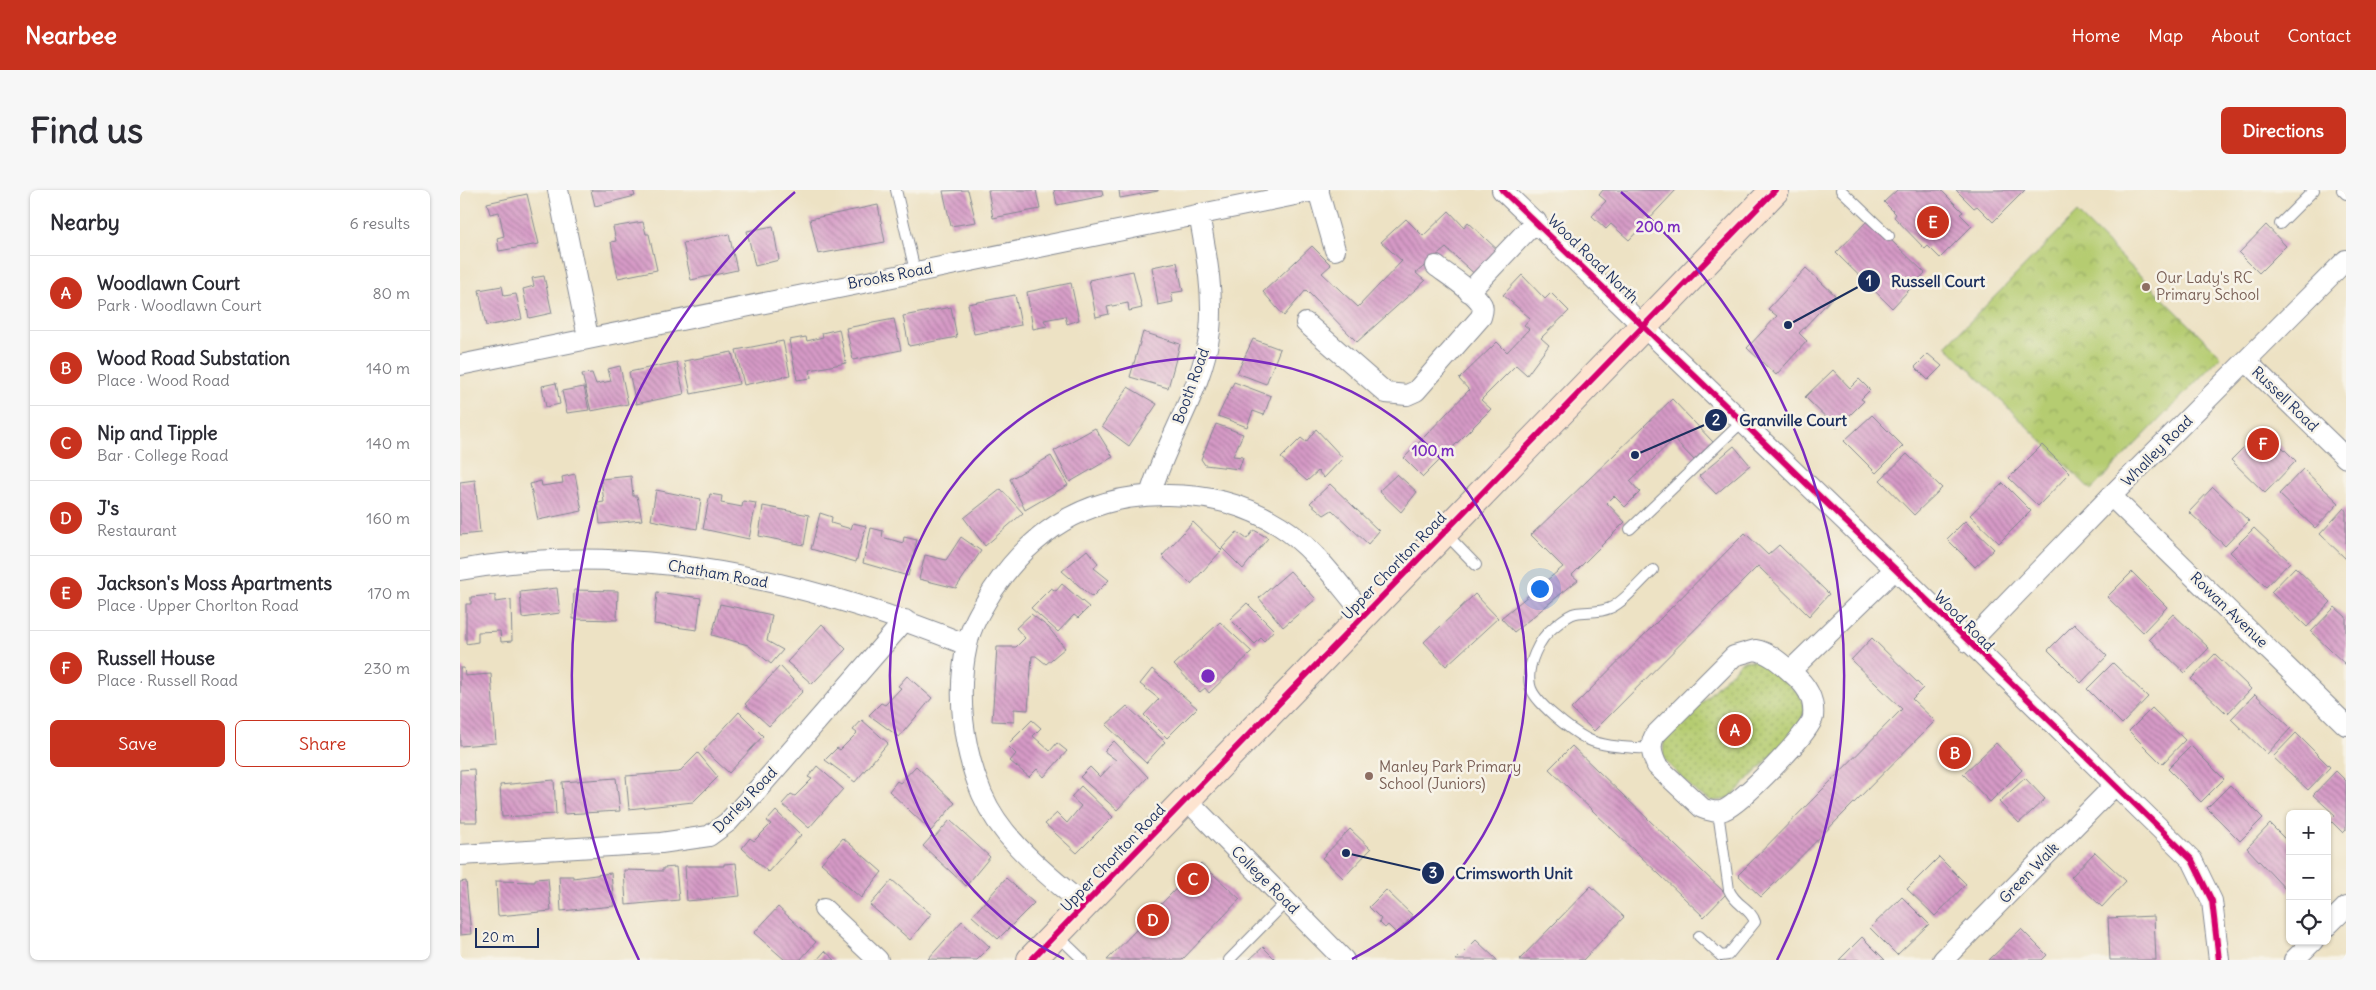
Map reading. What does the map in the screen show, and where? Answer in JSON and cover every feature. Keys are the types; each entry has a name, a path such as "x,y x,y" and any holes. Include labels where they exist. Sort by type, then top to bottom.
{"main road":[{"name":"Upper Chorlton Road","path":"1032,960 1775,190"}],"street":[{"path":"558,190 588,337"},
{"path":"1319,190 1335,250"},
{"name":"Brooks Road","path":"460,365 588,337 1319,190"},
{"name":"Wood Road North","path":"1502,190 1644,325"},
{"name":"Booth Road","path":"1150,495 1156,473 1197,378 1210,332 1209,270 1199,214"},
{"path":"1469,292 1536,221"},
{"name":"Whalley Road","path":"1969,643 2111,496 2346,260"},
{"path":"1306,323 1386,393 1407,395 1416,391 1481,317 1483,311 1482,305 1469,292 1436,266"},
{"name":"Wood Road","path":"1644,325 2192,860 2212,901 2219,960"},
{"name":"Russell Road","path":"2246,361 2346,458"},
{"path":"1083,905 1004,832 982,796 970,762 962,702 967,645 978,614 1014,560 1038,538 1077,513 1095,505 1113,500 1150,495 1184,495 1219,499 1249,509 1282,526 1308,548 1365,615"},
{"name":"Rowan Avenue","path":"2111,496 2346,725"},
{"name":"Chatham Road","path":"460,570 505,562 574,559 628,560 689,566 785,586 864,606 967,645"},
{"path":"1790,671 1895,569"},
{"name":"Darley Road","path":"460,855 661,843 709,836 728,822 759,788 905,620"},
{"path":"1760,651 1770,655 1805,684 1813,702 1810,725 1769,771 1730,807 1718,812 1702,808 1678,787 1657,766 1651,748 1655,735 1740,653 1760,651"},
{"name":"Green Walk","path":"1943,960 2115,785"},
{"name":"College Road","path":"1186,800 1344,960"},
{"path":"2331,922 2346,907"},
{"path":"824,909 878,960"},
{"path":"2294,960 2309,945"}],"lane":[{"path":"896,190 915,271"},
{"path":"1841,190 1889,236"},
{"path":"2280,224 2314,190"},
{"path":"2342,190 2346,194"},
{"path":"1630,529 1743,421"},
{"path":"1444,532 1476,565"},
{"path":"1651,748 1625,747 1589,740 1564,724 1538,700 1530,686 1530,672 1536,649 1552,628 1574,613 1598,612 1612,608 1653,570"},
{"path":"1699,936 1721,956 1728,955 1756,922 1754,916 1732,899 1729,890 1718,812"},
{"path":"1229,960 1286,902"},
{"path":"1056,934 1083,960"}],"green space":[{"path":"2077,213 2221,356 2091,490 1946,346"},
{"path":"1762,660 1800,695 1805,710 1798,729 1731,797 1713,801 1697,793 1663,758 1664,741 1742,661"}],"building":[{"path":"591,190 633,190 635,196 595,206"},
{"path":"968,190 976,222 951,226 943,191"},
{"path":"988,190 1036,190 1040,209 993,218"},
{"path":"1054,190 1102,190 1103,196 1057,205"},
{"path":"1119,190 1158,190 1158,191 1120,198"},
{"path":"1603,190 1676,190 1629,240 1611,224 1606,229 1592,216 1606,201 1599,195"},
{"path":"1897,190 1941,190 1963,212 1960,214 1972,226 1940,258 1928,246 1925,249 1894,217 1896,214 1884,202"},
{"path":"1956,190 2025,190 1993,222 1977,206 1974,208"},
{"path":"527,194 539,244 499,251 497,238 504,236 499,212 490,214 487,203"},
{"path":"878,205 885,242 818,254 810,219"},
{"path":"1449,211 1464,227 1468,222 1502,254 1479,278 1446,248 1416,273 1425,281 1357,342 1306,290 1284,316 1263,292 1312,246 1331,265 1322,273 1358,307 1402,261 1381,242 1406,219 1423,236"},
{"path":"1869,219 1925,273 1892,308 1836,253"},
{"path":"643,222 646,234 649,234 657,270 618,278 611,242 616,241 613,227"},
{"path":"2266,225 2286,246 2259,273 2239,253"},
{"path":"773,226 779,260 755,266 747,231"},
{"path":"729,234 737,270 691,280 683,243"},
{"path":"1177,262 1183,291 1171,293 1173,302 1158,305 1152,267"},
{"path":"1806,268 1835,295 1799,333 1807,341 1776,375 1747,348 1777,316 1768,309"},
{"path":"1133,271 1142,308 1129,311 1128,303 1107,307 1109,314 1096,317 1089,280"},
{"path":"1522,275 1545,299 1551,293 1569,311 1541,338 1549,345 1527,375 1516,365 1481,400 1491,409 1423,477 1404,458 1469,390 1459,379 1497,342 1507,352 1529,329 1524,325 1530,318 1503,295"},
{"path":"544,276 552,313 529,318 523,289 534,286 532,278"},
{"path":"1071,283 1079,320 1067,324 1065,316 1044,320 1047,326 1033,329 1027,292"},
{"path":"502,286 504,296 516,294 522,319 486,326 479,290"},
{"path":"1015,295 1021,325 974,334 968,304"},
{"path":"951,307 957,337 909,346 903,316"},
{"path":"894,319 901,350 853,360 846,328"},
{"path":"839,329 846,363 810,370 811,378 797,380 789,340 806,337 807,341 823,337 822,333"},
{"path":"1143,332 1180,344 1168,388 1130,377"},
{"path":"1253,339 1280,349 1266,384 1237,373"},
{"path":"783,341 790,375 744,385 736,350"},
{"path":"732,352 739,384 691,394 684,361"},
{"path":"1928,354 1942,366 1928,380 1915,367"},
{"path":"677,362 684,394 636,404 629,372"},
{"path":"620,366 628,404 591,411 582,374 592,373 596,384 611,381 608,369"},
{"path":"1833,370 1850,388 1859,379 1870,390 1861,399 1864,401 1837,428 1805,397"},
{"path":"1234,382 1271,396 1264,415 1253,411 1247,427 1218,416"},
{"path":"556,383 560,404 546,407 542,386"},
{"path":"584,387 589,410 567,413 562,391"},
{"path":"1128,387 1157,404 1129,446 1102,426"},
{"path":"1672,399 1713,442 1694,460 1674,439 1630,481 1640,492 1625,507 1614,496 1607,503 1625,522 1572,575 1578,580 1514,632 1501,618 1563,567 1531,535"},
{"path":"1872,415 1903,446 1876,473 1844,441"},
{"path":"1216,424 1243,434 1233,456 1243,457 1239,469 1205,465 1201,459"},
{"path":"1095,428 1113,457 1070,482 1054,451"},
{"path":"2263,428 2296,461 2265,493 2231,460"},
{"path":"1316,429 1343,458 1324,478 1318,471 1307,481 1281,458 1301,438 1306,442"},
{"path":"2042,445 2070,473 2038,506 2009,478"},
{"path":"1734,446 1750,465 1716,494 1699,476"},
{"path":"1907,454 1942,488 1914,515 1880,480"},
{"path":"1051,456 1068,485 1025,510 1010,479"},
{"path":"2303,469 2339,503 2315,528 2279,494"},
{"path":"575,474 582,511 538,520 530,484 541,481 542,486 563,483 562,477"},
{"path":"1397,474 1417,492 1401,512 1379,491"},
{"path":"631,476 633,496 637,496 642,520 600,524 598,503 604,502 601,479"},
{"path":"475,480 480,533 460,535 460,482"},
{"path":"2003,483 2031,511 1999,543 1970,515"},
{"path":"1330,484 1379,531 1368,544 1332,510 1324,515 1310,503"},
{"path":"2213,487 2249,521 2225,546 2189,512"},
{"path":"1001,489 1023,513 985,546 964,518"},
{"path":"656,490 701,499 697,529 651,520"},
{"path":"710,494 722,496 721,503 742,507 743,501 756,503 749,539 703,529"},
{"path":"763,506 809,515 804,545 759,536"},
{"path":"2344,508 2346,511 2346,559 2320,534"},
{"path":"820,513 832,517 831,523 851,529 853,523 866,526 856,562 811,549"},
{"path":"1965,521 1994,549 1975,567 1947,539"},
{"path":"1193,522 1222,550 1191,584 1162,556"},
{"path":"871,528 883,531 882,537 903,543 904,537 917,540 908,576 863,563"},
{"path":"2254,528 2290,562 2266,587 2230,552"},
{"path":"1254,530 1268,538 1243,569 1222,548 1237,532 1247,539"},
{"path":"1745,533 1768,555 1779,545 1829,594 1809,616 1758,566 1594,731 1571,709"},
{"path":"961,537 981,551 956,588 919,579 925,555 946,560"},
{"path":"1087,550 1098,563 1094,568 1109,580 1092,597 1062,571"},
{"path":"2295,567 2331,602 2307,627 2271,592"},
{"path":"1290,571 1316,599 1283,627 1259,598"},
{"path":"2132,572 2167,607 2143,632 2107,597"},
{"path":"1062,584 1089,607 1078,618 1074,615 1058,632 1031,608 1051,588 1056,591"},
{"path":"557,588 560,613 522,618 520,592"},
{"path":"574,590 618,591 617,620 573,619"},
{"path":"657,592 701,598 697,630 654,624"},
{"path":"1475,594 1498,618 1446,666 1424,642"},
{"path":"495,595 495,602 511,600 512,641 501,642 500,631 478,632 478,642 466,644 466,604 471,604 471,597"},
{"path":"1247,603 1274,630 1264,641 1261,638 1255,644 1230,619"},
{"path":"720,604 772,615 767,641 783,650 771,664 748,645 712,635"},
{"path":"2335,607 2346,617 2346,665 2311,632"},
{"path":"1031,614 1048,627 1065,648 1046,664 1036,656 1032,656 1028,710 1014,709 1014,722 992,721 997,647 1016,647 1025,638 1016,628"},
{"path":"2173,614 2209,648 2185,673 2149,639"},
{"path":"1220,622 1252,652 1209,693 1205,688 1200,692 1174,665"},
{"path":"822,624 846,649 812,684 787,662"},
{"path":"2074,624 2107,656 2081,683 2048,650"},
{"path":"1872,638 1923,688 1912,699 1935,721 1761,897 1738,875 1902,709 1851,660"},
{"path":"2215,654 2251,689 2227,714 2191,679"},
{"path":"2113,663 2148,697 2122,724 2087,689"},
{"path":"780,666 803,691 769,726 745,704"},
{"path":"460,668 464,668 465,676 491,674 496,743 460,746"},
{"path":"1152,669 1197,708 1167,738 1144,715 1159,699 1140,684"},
{"path":"907,676 932,698 899,737 869,715 881,703 885,705 901,688 898,686"},
{"path":"2255,694 2291,728 2267,754 2231,719"},
{"path":"1127,706 1165,742 1146,763 1106,725"},
{"path":"2152,708 2185,740 2162,764 2129,731"},
{"path":"739,712 763,736 729,773 704,750"},
{"path":"862,720 888,743 855,782 825,760 837,748 840,750 857,733 853,730"},
{"path":"1032,720 1041,728 1033,736 1050,751 1057,743 1067,751 1044,777 1037,769 1029,777 1010,761 1016,754 1007,745"},
{"path":"2296,733 2330,767 2308,790 2273,757"},
{"path":"1114,741 1148,777 1117,810 1080,777 1090,767 1100,777 1116,760 1104,751"},
{"path":"1957,742 1966,751 1953,764 1944,755"},
{"path":"1996,743 2022,770 1990,802 1963,774"},
{"path":"1572,746 1726,894 1704,917 1549,769"},
{"path":"2191,746 2224,779 2201,802 2168,769"},
{"path":"698,753 718,777 693,802 629,809 626,776 679,772"},
{"path":"817,766 843,789 809,828 782,804 791,794 795,796 812,779 808,777"},
{"path":"916,766 955,803 931,831 889,791 897,781 900,783"},
{"path":"474,769 477,822 460,822 460,770"},
{"path":"2336,771 2346,781 2346,830 2343,833 2331,821 2335,815 2313,795"},
{"path":"616,778 620,811 564,814 562,782"},
{"path":"2025,778 2045,799 2019,823 1999,802"},
{"path":"554,780 556,814 502,817 500,785"},
{"path":"2230,785 2263,818 2240,841 2207,808"},
{"path":"1081,786 1113,817 1077,853 1045,824 1057,813 1067,823 1081,806 1071,797"},
{"path":"776,811 801,835 768,872 742,848 750,838 754,841 771,824 767,821"},
{"path":"950,820 990,857 966,886 923,846 932,836 935,837"},
{"path":"2270,824 2286,840 2286,890 2247,848"},
{"path":"1350,829 1371,849 1343,878 1322,858"},
{"path":"843,838 882,872 861,898 821,863"},
{"path":"2095,852 2126,881 2102,907 2071,877"},
{"path":"1939,857 1966,884 1935,916 1907,889"},
{"path":"736,863 740,896 687,901 685,866 724,866 724,864"},
{"path":"1201,863 1240,899 1182,960 1107,960"},
{"path":"676,867 679,900 626,905 624,870 663,871 663,868"},
{"path":"611,873 614,906 561,911 559,876 573,876 573,878"},
{"path":"548,878 551,911 498,916 496,881 535,882 535,879"},
{"path":"1006,878 1034,903 998,939 972,916"},
{"path":"892,880 931,914 910,940 870,905"},
{"path":"466,881 471,934 460,935 460,882"},
{"path":"1591,886 1624,917 1583,960 1519,960"},
{"path":"1386,890 1413,916 1396,933 1388,925 1385,928 1379,922 1381,919 1369,907"},
{"path":"1902,897 1929,924 1897,955 1870,928"},
{"path":"778,907 816,942 800,960 785,960 754,933"},
{"path":"2154,916 2156,960 2110,960 2108,918"},
{"path":"962,921 990,947 977,960 928,959"},
{"path":"2021,929 2047,955 2042,960 1989,960"},
{"path":"1862,937 1885,960 1839,960"},
{"path":"1476,940 1497,960 1456,960"},
{"path":"1263,947 1276,960 1249,960"},
{"path":"825,951 835,960 817,960"}],"cycle path":[{"path":"1502,190 1895,569 2192,860 2212,901 2219,960"},
{"path":"1031,960 1775,190"}],"place":[{"name":"Jackson's Moss Apartments","path":"1933,222"},
{"name":"Our Lady's RC Primary School","path":"2146,287"},
{"name":"Russell Court","path":"1788,325"},
{"name":"Russell House","path":"2263,444"},
{"name":"Granville Court","path":"1635,455"},
{"name":"Woodlawn Court","path":"1735,730"},
{"name":"Wood Road Substation","path":"1955,753"},
{"name":"Manley Park Primary School (Juniors)","path":"1369,776"},
{"name":"Crimsworth Unit","path":"1346,853"},
{"name":"Nip and Tipple","path":"1193,879"},
{"name":"J's","path":"1153,920"}]}
